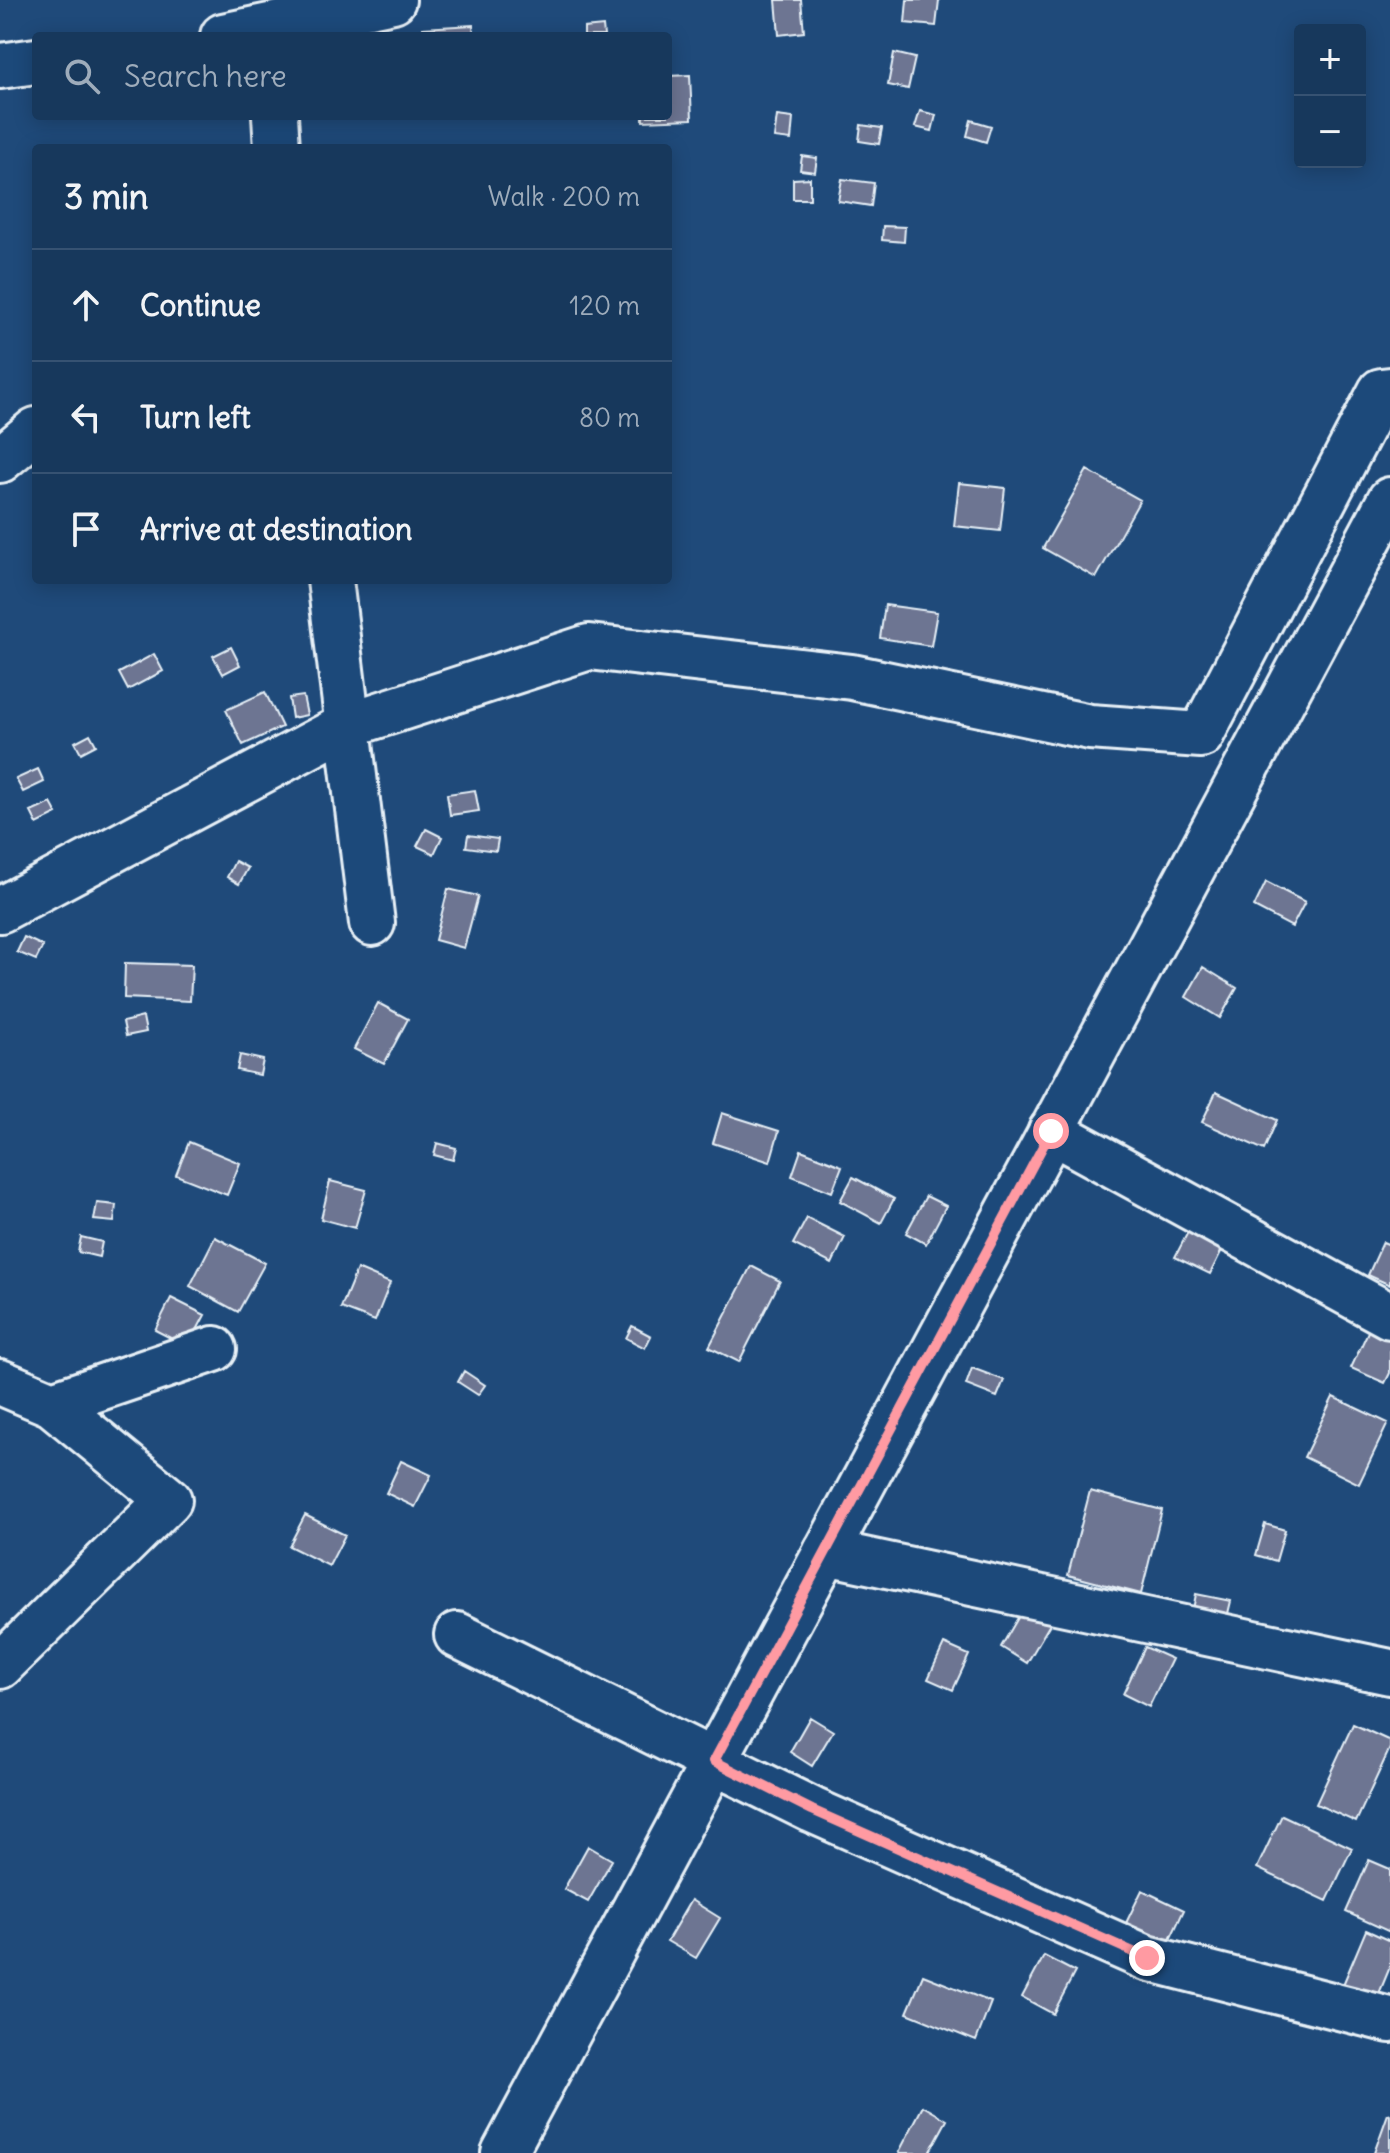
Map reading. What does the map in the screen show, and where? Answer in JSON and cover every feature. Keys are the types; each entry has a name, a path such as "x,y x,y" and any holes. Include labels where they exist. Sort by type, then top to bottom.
{"street":[{"path":"221,32 225,0"},
{"path":"240,32 393,0"},
{"path":"0,66 32,62"},
{"path":"275,120 277,144"},
{"path":"0,910 348,725 589,647 852,677 1090,727 1201,735 1381,391 1390,390"},
{"path":"0,460 32,433"},
{"path":"504,2153 1390,500"},
{"path":"330,584 372,923"},
{"path":"1051,1131 1390,1316"},
{"path":"52,1404 214,1349"},
{"path":"0,1382 52,1404 169,1500 0,1666"},
{"path":"826,1552 1390,1672"},
{"path":"457,1635 812,1810 1147,1958 1390,2020"}],"building":[{"path":"776,0 801,0 804,32 779,35"},
{"path":"907,0 939,0 936,26 905,23"},
{"path":"473,25 474,32 423,32 423,28"},
{"path":"603,26 604,32 584,32 584,28"},
{"path":"894,53 915,58 908,89 888,85"},
{"path":"690,75 692,119 672,120 672,76"},
{"path":"920,111 936,115 932,131 915,127"},
{"path":"777,116 793,118 791,140 774,138"},
{"path":"971,120 991,126 986,142 967,136"},
{"path":"861,125 882,128 879,144 859,141"},
{"path":"802,156 817,158 815,172 800,170"},
{"path":"810,178 810,199 793,199 793,179"},
{"path":"842,179 874,183 871,206 838,201"},
{"path":"883,226 905,227 904,242 882,240"},
{"path":"1087,470 1140,500 1096,578 1043,548"},
{"path":"959,483 1005,488 1000,531 954,526"},
{"path":"885,605 937,612 931,646 880,638"},
{"path":"231,647 240,665 223,674 213,656"},
{"path":"154,654 163,671 128,690 119,673"},
{"path":"265,692 282,727 243,745 226,710"},
{"path":"303,696 307,715 292,718 289,698"},
{"path":"90,734 96,745 81,753 75,742"},
{"path":"38,769 44,782 23,792 16,779"},
{"path":"475,790 479,811 450,815 447,794"},
{"path":"51,803 57,814 37,824 31,812"},
{"path":"426,829 442,837 434,854 417,846"},
{"path":"468,835 498,839 496,851 466,847"},
{"path":"235,861 248,868 239,884 227,877"},
{"path":"1266,882 1305,902 1292,927 1254,907"},
{"path":"448,889 478,896 464,948 435,940"},
{"path":"24,937 43,946 36,960 17,952"},
{"path":"125,963 192,965 190,1001 124,998"},
{"path":"1203,967 1237,988 1220,1018 1186,997"},
{"path":"378,1003 408,1019 384,1064 354,1049"},
{"path":"143,1017 146,1032 126,1036 123,1022"},
{"path":"240,1055 263,1060 260,1075 237,1070"},
{"path":"1216,1092 1277,1120 1264,1150 1202,1122"},
{"path":"722,1113 779,1131 770,1162 713,1143"},
{"path":"189,1142 240,1163 227,1195 176,1175"},
{"path":"437,1143 456,1148 453,1160 434,1155"},
{"path":"801,1150 842,1166 832,1192 792,1176"},
{"path":"853,1177 894,1199 881,1223 840,1201"},
{"path":"330,1181 366,1190 355,1228 321,1219"},
{"path":"926,1196 946,1206 926,1244 906,1233"},
{"path":"97,1203 116,1205 114,1222 94,1220"},
{"path":"807,1218 845,1237 832,1264 793,1244"},
{"path":"1188,1232 1222,1250 1210,1274 1175,1257"},
{"path":"81,1237 102,1242 99,1257 78,1252"},
{"path":"215,1237 265,1263 238,1312 190,1286"},
{"path":"1383,1242 1390,1245 1390,1285 1368,1275"},
{"path":"751,1266 780,1281 739,1362 709,1347"},
{"path":"357,1269 390,1283 375,1321 341,1308"},
{"path":"171,1298 205,1315 188,1347 155,1330"},
{"path":"1372,1323 1390,1331 1390,1373 1385,1383 1351,1368"},
{"path":"632,1326 651,1336 645,1348 626,1338"},
{"path":"972,1368 1004,1380 997,1397 966,1385"},
{"path":"464,1371 485,1385 478,1395 458,1382"},
{"path":"1333,1397 1388,1423 1359,1484 1304,1457"},
{"path":"401,1461 431,1475 415,1507 386,1493"},
{"path":"1090,1491 1162,1510 1141,1594 1068,1575"},
{"path":"305,1515 345,1535 329,1566 289,1546"},
{"path":"1265,1524 1285,1530 1276,1561 1256,1555"},
{"path":"1196,1594 1231,1601 1225,1626 1191,1620"},
{"path":"1023,1609 1050,1624 1027,1663 1001,1647"},
{"path":"944,1644 969,1655 953,1690 928,1679"},
{"path":"1145,1647 1172,1659 1149,1707 1123,1694"},
{"path":"810,1717 833,1731 812,1766 790,1752"},
{"path":"1353,1724 1390,1741 1390,1748 1356,1822 1316,1804"},
{"path":"1282,1815 1352,1848 1327,1901 1257,1868"},
{"path":"588,1846 612,1860 588,1902 564,1889"},
{"path":"1369,1860 1390,1869 1390,1932 1346,1912"},
{"path":"1142,1890 1184,1910 1167,1946 1125,1925"},
{"path":"691,1900 720,1918 696,1958 667,1941"},
{"path":"1366,1930 1390,1941 1390,1967 1376,2001 1342,1987"},
{"path":"1044,1956 1075,1972 1053,2014 1022,1997"},
{"path":"923,1975 991,2002 976,2041 907,2013"},
{"path":"923,2106 947,2120 929,2153 901,2153 899,2152"},
{"path":"1388,2114 1390,2153 1374,2153"}],"route":[{"path":"1051,1131 714,1761 812,1810 1147,1958"}]}
